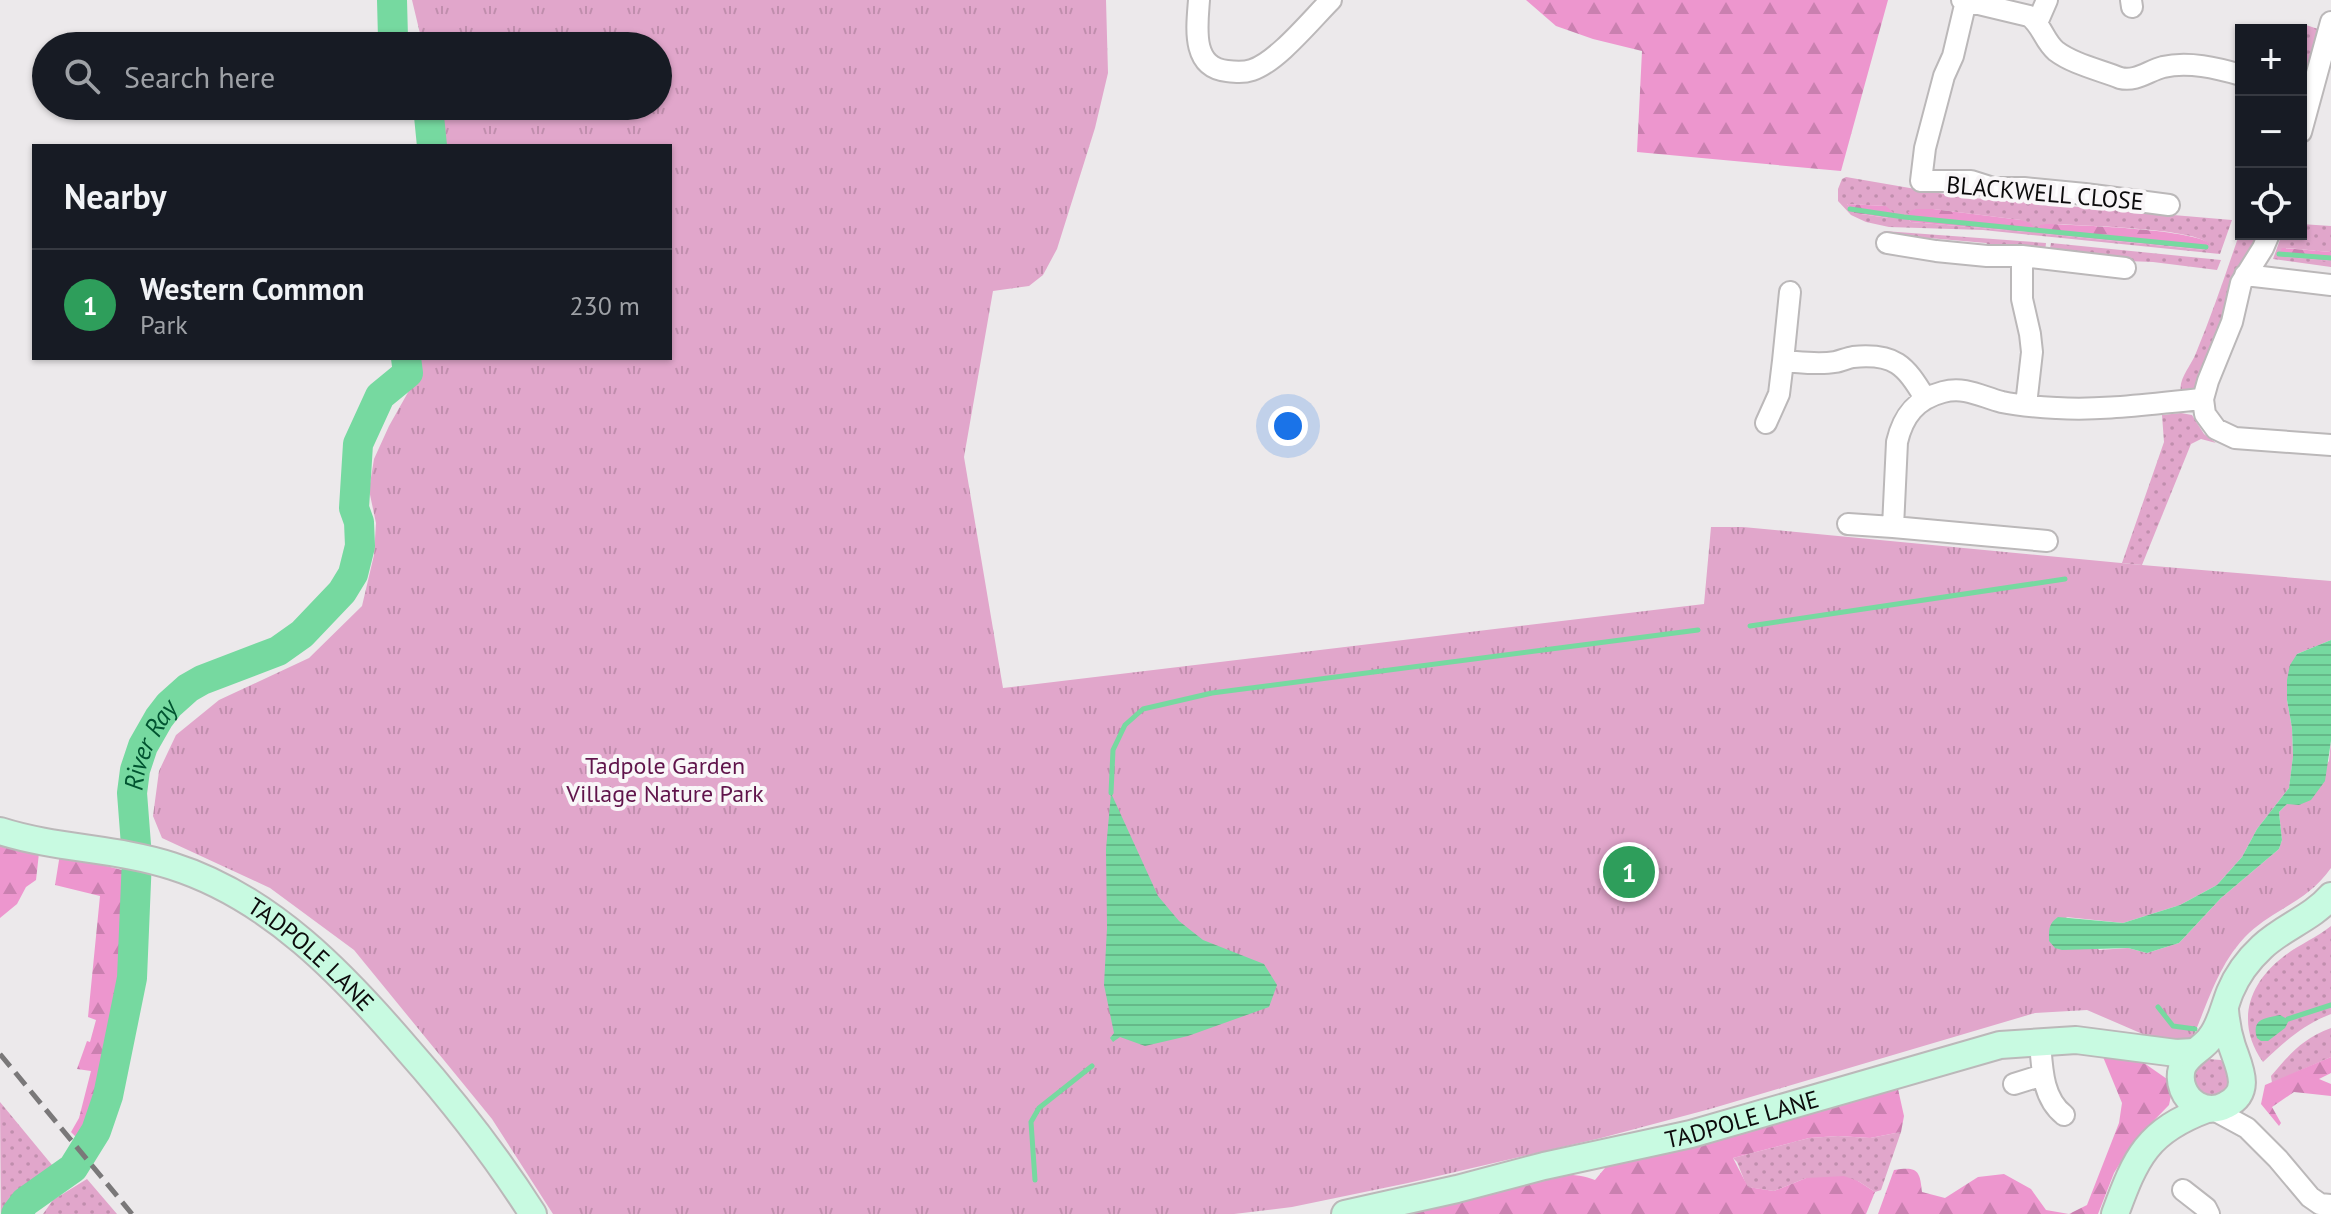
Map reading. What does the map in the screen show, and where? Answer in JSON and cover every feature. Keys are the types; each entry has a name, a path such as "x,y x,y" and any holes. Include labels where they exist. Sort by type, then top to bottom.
{"street":[{"path":"1199,0 1198,42 1205,62 1215,70 1241,73 1254,70 1272,59 1331,0"},
{"path":"1964,0 2029,16 2056,51 2126,80 2171,66 2204,67 2235,74"},
{"name":"BLACKWELL CLOSE","path":"1964,0 1953,56 1944,76 1913,182 1965,181 1993,188 2024,188 2169,205"},
{"path":"2037,23 2047,0"},
{"path":"2307,92 2331,22"},
{"path":"2266,240 2245,275 2232,322 2213,366 2203,399 2204,408 2216,429 2227,436 2331,445"},
{"path":"1887,243 1977,255 2022,256 2125,268"},
{"path":"2022,256 2022,299 2032,352 2026,405"},
{"path":"2245,275 2331,285"},
{"path":"1766,423 1779,394 1790,292"},
{"path":"1783,361 1823,363 1852,357 1888,359 1904,367 1925,398"},
{"path":"1893,527 1900,429 1912,409 1925,398 1959,390 2026,405 2089,409 2203,399"},
{"path":"1848,524 2047,541"},
{"name":"TADPOLE LANE","path":"0,831 57,845 172,865 224,889 267,915 313,949 374,1010 470,1124 533,1214"},
{"path":"2115,1214 2135,1163 2166,1127 2179,1101 2182,1068 2212,1037 2231,989 2250,959 2272,937 2316,910 2331,896"},
{"path":"2225,1010 2231,1042 2243,1077 2239,1094 2247,1128"},
{"name":"TADPOLE LANE","path":"1345,1214 1691,1134 2000,1045 2076,1040 2176,1053 2217,1047 2233,1055 2238,1062"},
{"path":"2040,1041 2043,1075 2049,1097 2064,1115"},
{"path":"2140,1047 2181,1081 2190,1101 2247,1128 2266,1145 2318,1207"},
{"path":"2014,1084 2043,1075"},
{"path":"2166,1127 2187,1116 2223,1107 2239,1094"},
{"path":"2183,1190 2209,1214"}],"green space":[{"name":"Tadpole Garden Village Nature Park","path":"412,0 1106,0 1108,73 1095,128 1057,249 1043,275 1029,286 993,291 964,457 1003,688 1704,604 1711,527 1743,527 2331,581 2331,640 2297,654 2287,700 2293,757 2289,788 2257,829 2242,857 2217,885 2180,905 2123,923 2066,917 2099,950 2128,948 2147,953 2179,943 2221,898 2279,849 2282,840 2279,812 2287,804 2299,805 2329,761 2331,741 2331,868 2312,889 2260,924 2239,944 2216,982 2193,1037 2184,1041 2145,1035 2087,1010 2035,1013 1601,1138 1408,1183 1292,1207 1234,1214 553,1214 492,1119 354,950 270,888 162,838 153,816 159,771 176,735 219,700 309,658 362,606 374,555 376,523 369,490 374,459 411,387 419,360 672,360 672,144 443,144 441,120 672,120 672,32 420,32"},
{"path":"1526,0 1888,0 1841,171 1637,152 1642,51 1556,26"},
{"path":"2307,25 2321,30 2307,83"},
{"path":"1846,177 1962,197 2232,220 2220,254 1983,230 1889,227 1851,215 1838,201 1842,179","holes":["1847,204 1886,206 1888,218 1854,213","1915,209 1933,209 2021,220 2028,232 1911,222 1908,219","2057,224 2137,229 2181,234 2208,243 2205,250 2045,234 2039,229"]},
{"path":"1847,204 1886,206 1894,213 1889,218 1854,213"},
{"path":"1915,209 2021,220 2034,227 2029,232 1911,222 1908,212"},
{"path":"2307,224 2331,226 2331,252 2286,248 2285,257 2331,261 2331,267 2273,259 2280,240 2307,240"},
{"path":"2040,225 2157,231 2209,243 2206,250 2045,234 2039,229"},
{"path":"1884,231 2046,243 2045,252 1996,250 1986,243 1929,238 1922,242 1885,235"},
{"path":"2237,240 2257,240 2198,387 2191,392 2181,392 2183,377 2194,358"},
{"path":"2051,243 2221,260 2217,270 2153,262 2102,260 2096,254 2049,254"},
{"path":"2282,248 2331,252 2331,261 2284,257 2279,254"},
{"path":"2162,415 2192,415 2204,434 2216,443 2201,439 2191,444 2142,565 2122,563 2164,442"},
{"path":"0,839 39,853 36,880 26,887 17,904 0,918"},
{"path":"60,854 122,870 129,884 120,998 94,1117 81,1142 71,1132 79,1118 91,1071 77,1069 96,1020 88,1017 100,896 55,885"},
{"path":"2331,926 2331,1014 2295,1034 2263,1062 2250,1034 2248,1019 2254,993 2261,980 2283,957"},
{"path":"2331,1028 2331,1057 2272,1083 2271,1076 2285,1060 2312,1037"},
{"path":"2101,1052 2144,1063 2167,1079 2172,1091 2169,1105 2134,1141 2114,1173 2098,1214 2069,1214 2087,1205 2119,1123 2122,1103"},
{"path":"2331,1057 2331,1073 2319,1079 2331,1084 2331,1096 2294,1092 2272,1107 2281,1123 2279,1126 2261,1104 2265,1085"},
{"path":"2221,1060 2230,1069 2229,1091 2209,1099 2194,1089 2192,1074 2201,1062"},
{"path":"1898,1089 1904,1116 1901,1132 1870,1138 1809,1138 1733,1158 1748,1187 1774,1191 1806,1178 1844,1176 1858,1181 1875,1192 1866,1214 1401,1214 1471,1191 1525,1178 1575,1175 1595,1180 1615,1156"},
{"path":"0,1102 52,1165 52,1177 6,1207 1,1214"},
{"path":"1901,1132 1881,1190 1875,1192 1858,1181 1806,1178 1774,1191 1747,1187 1733,1158 1809,1138 1870,1138"},
{"path":"1908,1169 1919,1175 1922,1192 1945,1198 1978,1177 2004,1174 2031,1189 2046,1210 2069,1214 1878,1214 1894,1170"},
{"path":"87,1179 117,1214 43,1214 53,1200"}],"shaded area":[{"path":"2331,640 2331,741 2325,781 2311,800 2299,805 2287,804 2279,812 2282,840 2279,849 2221,898 2179,943 2147,953 2128,948 2055,948 2049,941 2049,930 2058,917 2123,923 2180,905 2217,885 2242,857 2257,829 2289,788 2293,756 2287,700 2290,665 2297,654"},
{"path":"1111,793 1158,896 1179,921 1203,940 1264,964 1277,985 1269,1007 1188,1036 1145,1046 1120,1037 1113,1042 1110,1038 1114,1033 1104,985 1106,849"},
{"path":"2280,1015 2289,1020 2285,1028 2268,1041 2257,1038 2258,1023"}],"waterway":[{"name":"River Ray","path":"392,0 393,32"},
{"name":"River Ray","path":"429,120 432,144"},
{"path":"1850,209 2206,247"},
{"path":"2279,254 2331,258"},
{"name":"River Ray","path":"16,1214 25,1202 73,1168 96,1131 108,1096 132,978 137,858 132,793 143,746 169,705 188,688 278,651 302,634 342,592 353,574 360,546 359,522 354,508 358,444 380,396 408,373 406,360"},
{"path":"1750,626 2065,579"},
{"path":"1111,793 1113,750 1125,725 1143,709 1212,693 1698,630"},
{"path":"2288,1019 2331,1005"},
{"path":"2158,1007 2173,1026 2195,1029"},
{"path":"1035,1180 1031,1122 1039,1108 1092,1066"}],"railway":[{"path":"0,1054 132,1214"}],"place":[{"name":"Western Common","path":"1629,872"}]}
